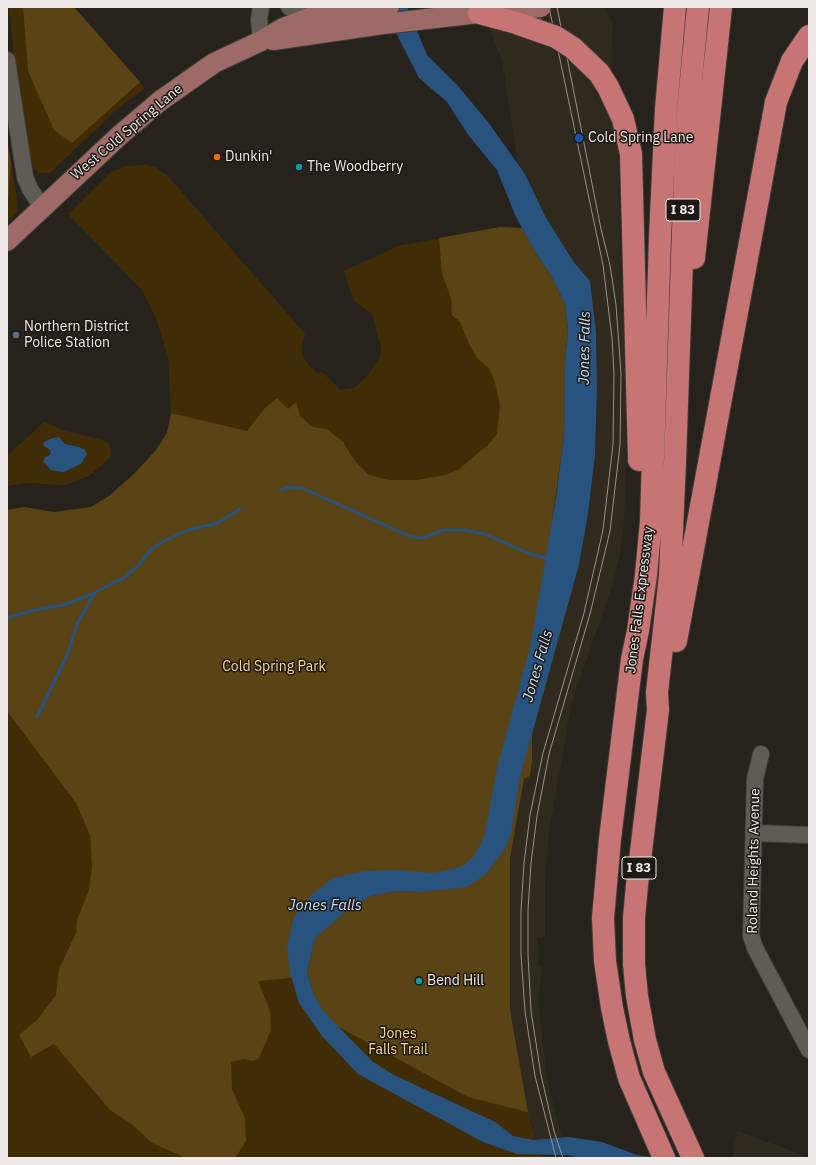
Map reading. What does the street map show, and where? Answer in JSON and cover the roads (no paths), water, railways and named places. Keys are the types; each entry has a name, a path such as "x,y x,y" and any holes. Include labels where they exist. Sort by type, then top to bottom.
{"highway":[{"name":"Jones Falls Expressway","path":"664,1158 629,1078 612,1008 604,940 605,882 632,659 638,631 646,574 651,521 660,237 667,90 675,7"},
{"name":"Jones Falls Expressway","path":"693,1158 654,1072 645,1040 637,996 634,964 636,885 658,710 657,692 670,576 677,410 684,174 688,110 698,7"},
{"path":"677,410 721,7"},
{"path":"479,14 516,22 556,37 573,48 599,73 608,87 624,119 631,154 639,450 629,630 632,659"},
{"path":"658,710 669,685 776,102 792,61 809,36"}],"main road":[{"name":"West Cold Spring Lane","path":"7,241 42,206 115,139 160,101 214,63 261,41 284,40 316,22 389,7"},
{"name":"West Cold Spring Lane","path":"316,22 479,14 541,7"}],"street":[{"path":"261,7 259,18 261,41"},
{"path":"289,7 316,22"},
{"path":"7,60 25,176 30,189 42,206"},
{"name":"Roland Heights Avenue","path":"761,754 755,779 751,936 755,948 809,1050"},
{"path":"754,833 809,835"}],"water":[{"name":"Jones Falls","path":"388,7 407,7 427,55 457,85 488,122 525,174 545,216 573,261 590,281 596,332 597,387 595,455 588,514 579,564 520,777 511,833 506,847 486,874 467,887 419,892 396,891 370,896 346,911 315,938 307,972 313,993 324,1012 373,1062 394,1075 495,1122 513,1136 533,1140 569,1137 602,1142 637,1155 658,1158 581,1158 567,1155 517,1154 483,1142 358,1074 322,1036 299,1003 290,972 287,946 294,917 312,894 333,878 364,871 396,870 433,873 461,867 474,856 484,837 498,764 530,647 556,498 564,436 565,363 568,329 565,304 552,277 536,253 516,217 497,170 469,136 447,102 419,78 393,27"},
{"path":"59,437 65,444 79,447 85,450 87,454 81,464 63,472 51,470 43,461 45,457 50,455 51,451 43,445 44,442"}],"waterway":[{"path":"280,490 290,487 302,488 409,536 417,538 426,537 443,530 463,530 485,534 528,553 549,559"},
{"path":"7,618 34,610 64,605 94,593 125,577 139,565 151,549 168,539 188,530 218,523 240,509"},
{"path":"37,717 68,653 77,624 94,594"}],"tram line":[{"path":"535,7 553,45"},
{"path":"549,7 603,265 612,338 614,373 613,444 603,530 584,613 543,753 530,815 524,863 521,910 521,955 525,1011 535,1076 556,1158"},
{"path":"557,7 601,229 610,265 616,305 621,373 620,445 610,531 590,614 549,754 537,816 531,863 528,910 528,955 531,1011 541,1075 554,1131 563,1158"}],"place":[{"name":"Cold Spring Lane","path":"579,138"},
{"name":"Dunkin'","path":"217,157"},
{"name":"The Woodberry","path":"299,167"},
{"name":"Northern District Police Station","path":"16,335"},
{"name":"Bend Hill","path":"419,981"}],"park label":[{"name":"Cold Spring Park","path":"274,667"},
{"name":"Jones Falls Trail","path":"398,1042"}]}
